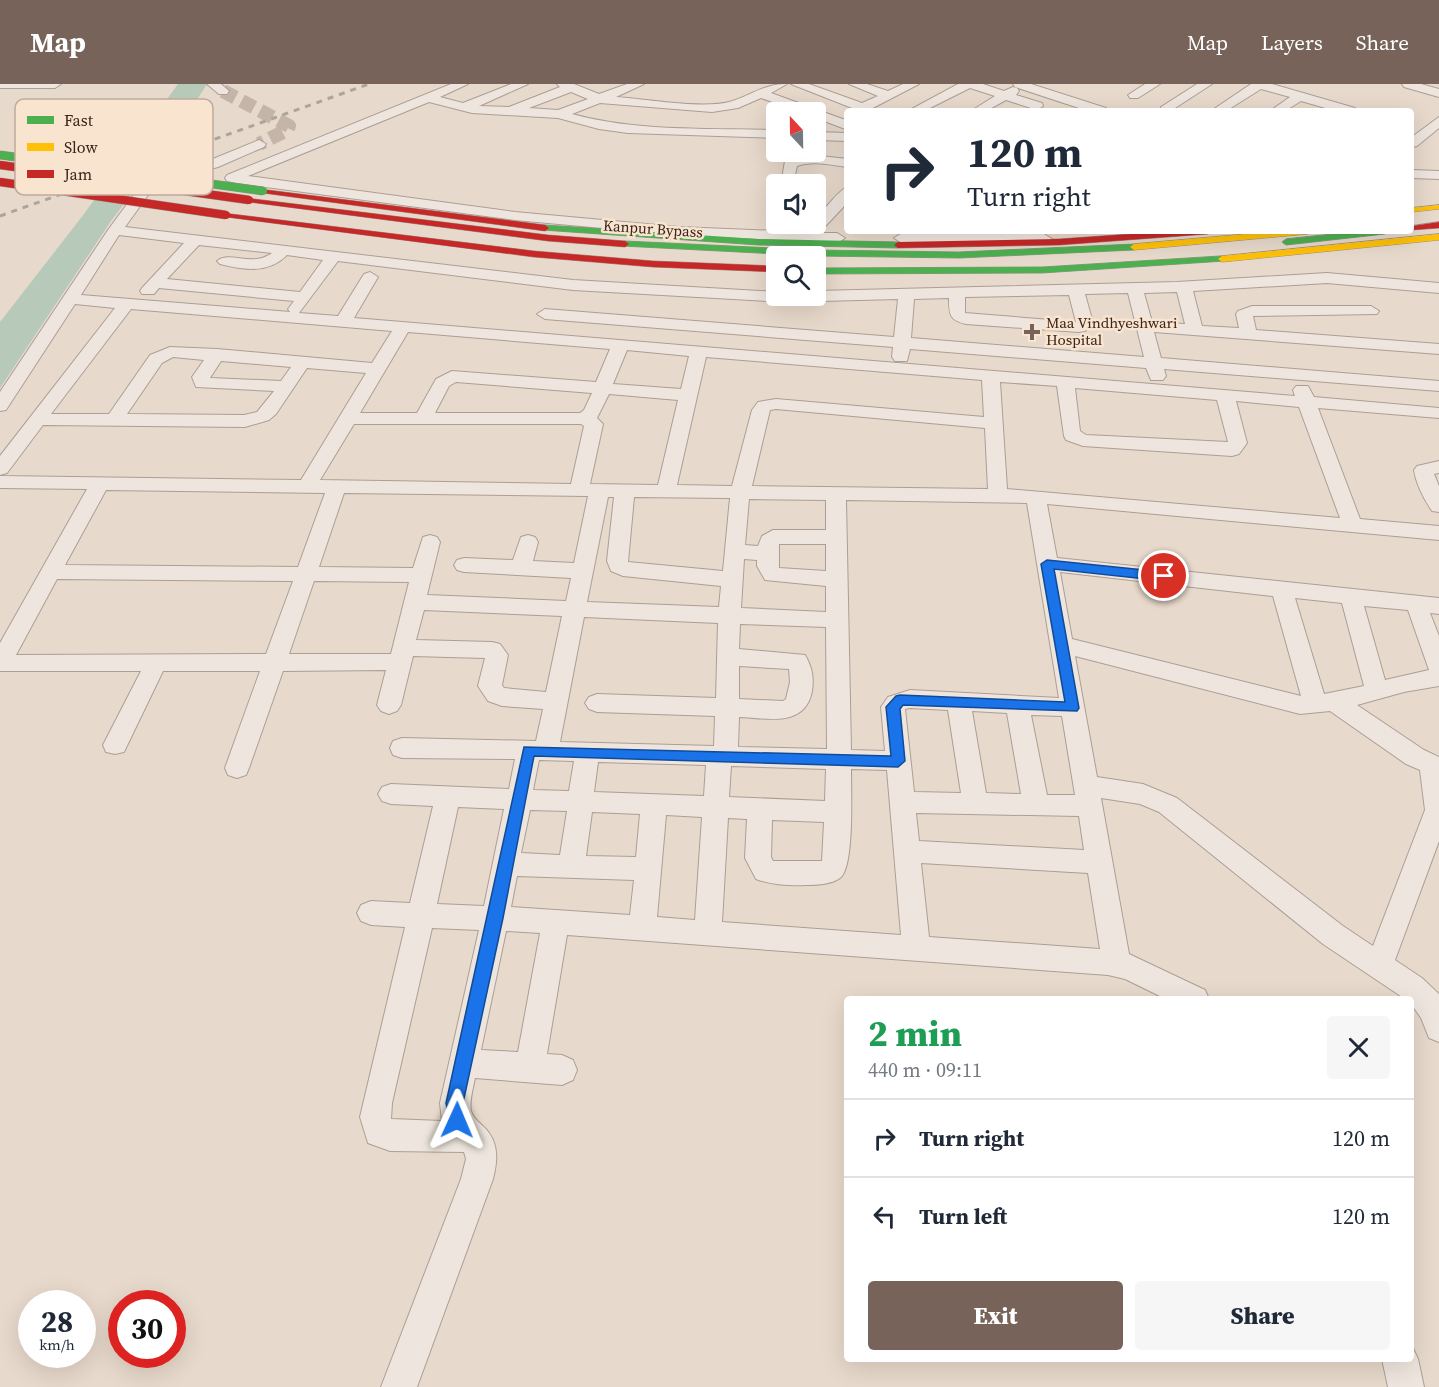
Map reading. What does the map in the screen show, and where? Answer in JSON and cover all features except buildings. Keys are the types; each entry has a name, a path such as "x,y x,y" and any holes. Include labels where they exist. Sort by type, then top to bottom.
{"main road":[{"path":"0,155 15,157"},
{"name":"Kanpur Bypass","path":"0,165 15,167"},
{"name":"Kanpur Bypass","path":"0,173 15,175"},
{"path":"0,182 15,184"},
{"path":"213,184 497,222 585,231 766,242 943,245 1058,242 1176,234"},
{"path":"89,195 226,215 534,254 653,264 766,269"},
{"name":"Kanpur Bypass","path":"166,195 536,244 655,254 766,259"},
{"name":"Kanpur Bypass","path":"213,195 548,238 655,247 959,255 1101,250 1275,234"},
{"path":"1414,210 1439,207"},
{"path":"1414,220 1439,217"},
{"path":"1414,228 1439,225"},
{"path":"826,262 955,263 1101,258 1191,252 1357,234"},
{"path":"826,271 942,272 1115,268 1439,237"}],"street":[{"path":"0,84 55,84"},
{"path":"232,178 462,84"},
{"path":"461,107 522,84"},
{"path":"726,107 781,84"},
{"path":"797,84 855,108"},
{"path":"855,84 889,96"},
{"path":"864,108 912,84"},
{"path":"920,108 970,84 1036,108"},
{"path":"1134,95 1154,84"},
{"path":"1167,107 1206,84"},
{"path":"1222,108 1260,84 1337,108"},
{"path":"1408,84 1426,86 1439,93"},
{"path":"559,114 630,85"},
{"path":"982,108 1021,85 1092,108"},
{"path":"509,112 567,86 600,99 726,107 746,116"},
{"path":"760,93 784,102"},
{"path":"1281,108 1300,96"},
{"path":"426,97 461,107 559,114 599,125 621,128 766,134"},
{"path":"826,117 843,121"},
{"path":"1418,131 1439,121"},
{"path":"1418,131 1439,138"},
{"path":"826,136 844,137"},
{"path":"213,164 259,144"},
{"path":"788,174 790,164 807,159 844,163"},
{"path":"1414,174 1439,176"},
{"path":"213,176 515,216 680,231 810,237 1000,236 1058,242"},
{"path":"0,406 115,230 141,195"},
{"path":"810,237 812,230 834,210 844,196"},
{"path":"115,230 559,283 784,297 1184,287 1328,278 1433,287 1439,304"},
{"path":"0,469 132,304 156,283 195,240"},
{"path":"240,245 220,266 266,265 273,262 283,251"},
{"path":"290,317 333,257"},
{"path":"344,321 370,277"},
{"path":"1352,280 1393,345"},
{"path":"156,283 304,297"},
{"path":"532,337 559,283"},
{"path":"1184,287 1195,329"},
{"path":"1135,288 1160,389"},
{"path":"957,293 957,315 966,319 1073,328 1085,324 1076,290"},
{"path":"901,367 906,294"},
{"path":"70,299 1439,413"},
{"path":"1248,334 1244,314 1252,311 1371,311"},
{"path":"545,314 1153,361 1439,386"},
{"path":"307,486 403,326"},
{"path":"1144,326 1439,349"},
{"path":"1272,336 1307,402 1352,524"},
{"path":"584,419 592,412 621,344"},
{"path":"666,491 699,350"},
{"path":"114,419 156,359 162,355 180,351 377,369"},
{"path":"217,354 201,377 202,383 286,386"},
{"path":"38,420 245,421 257,419 270,410 303,362"},
{"path":"991,375 998,496"},
{"path":"423,419 441,383 452,376 689,395"},
{"path":"1065,381 1071,431 1073,436 1083,440 1232,450 1238,443 1225,395"},
{"path":"708,933 716,807 727,707 729,615 734,552 740,493 761,410 764,406 776,404 832,409 833,423 842,426 909,431 916,427 916,417 994,423"},
{"path":"348,418 584,419 594,424 583,571 555,701 519,799 455,1103 457,1120 478,1144 482,1159 477,1179 399,1387"},
{"path":"1427,464 1425,477 1439,506"},
{"path":"0,482 1036,497 1258,523 1352,524 1439,533"},
{"path":"100,483 2,657 156,663 274,662 492,650 497,655 490,686 496,695 555,701"},
{"path":"237,768 337,486"},
{"path":"626,490 618,566 634,570 728,579 733,575"},
{"path":"760,809 758,858 765,871 820,873 832,869 836,860 839,759 836,494"},
{"path":"1036,497 1117,964"},
{"path":"836,537 773,537 769,541 768,571 772,574 837,579"},
{"path":"389,705 430,542"},
{"path":"521,568 528,542"},
{"path":"734,552 768,553"},
{"path":"1047,564 1439,606"},
{"path":"464,565 583,571"},
{"path":"50,572 422,575"},
{"path":"1281,589 1324,704 1435,766 1438,810 1379,965"},
{"path":"1351,597 1377,691"},
{"path":"414,602 837,620"},
{"path":"1416,603 1439,668"},
{"path":"1062,645 1300,705 1324,704 1422,678 1439,677"},
{"path":"597,703 784,710 797,703 802,671 797,661 728,657"},
{"path":"115,745 156,663"},
{"path":"916,948 893,707 896,703 910,699 1072,708"},
{"path":"959,702 975,804"},
{"path":"1017,705 1036,805"},
{"path":"402,748 898,761"},
{"path":"572,867 587,752"},
{"path":"391,794 837,812"},
{"path":"902,802 1036,805 1088,796 1143,794 1168,805 1333,935 1425,998 1437,1018"},
{"path":"448,796 377,1103 376,1125 379,1132 390,1135 470,1137"},
{"path":"642,928 654,805"},
{"path":"907,851 1099,862"},
{"path":"506,864 648,869"},
{"path":"371,913 495,918 1077,959 1130,967 1189,996"},
{"path":"530,1068 556,922"},
{"path":"463,1063 562,1070"},
{"path":"1401,1362 1406,1387"}],"shaded area":[{"path":"178,84 207,84 197,99 167,99"},
{"path":"98,195 131,195 0,388 0,322"}],"tunnel":[{"path":"223,91 289,126 287,130 259,144"}],"railway":[{"path":"213,140 369,84"},
{"path":"0,216 59,195"}],"traffic: fast":[{"path":"0,155 15,157"},
{"path":"213,184 263,191"},
{"path":"545,228 758,242 898,245"},
{"path":"1286,242 1358,234"},
{"path":"625,244 816,253 959,255 1134,247"},
{"path":"826,271 1042,270 1222,259"}],"traffic: slow":[{"path":"1414,210 1439,207"},
{"path":"1134,247 1275,234"},
{"path":"1222,259 1439,237"}],"traffic: jam":[{"path":"0,165 15,167"},
{"path":"0,182 15,184"},
{"path":"263,191 545,228"},
{"path":"89,195 226,215"},
{"path":"213,195 249,200"},
{"path":"249,200 548,238 625,244"},
{"path":"226,215 534,254 653,264 766,269"},
{"path":"1414,228 1439,225"},
{"path":"898,245 1059,242 1167,234"}],"place":[{"name":"Maa Vindhyeshwari Hospital","path":"1032,332"}],"route":[{"path":"457,1120 455,1103 528,750 898,761 893,707 900,700 1072,708 1047,564 1164,576"}]}
